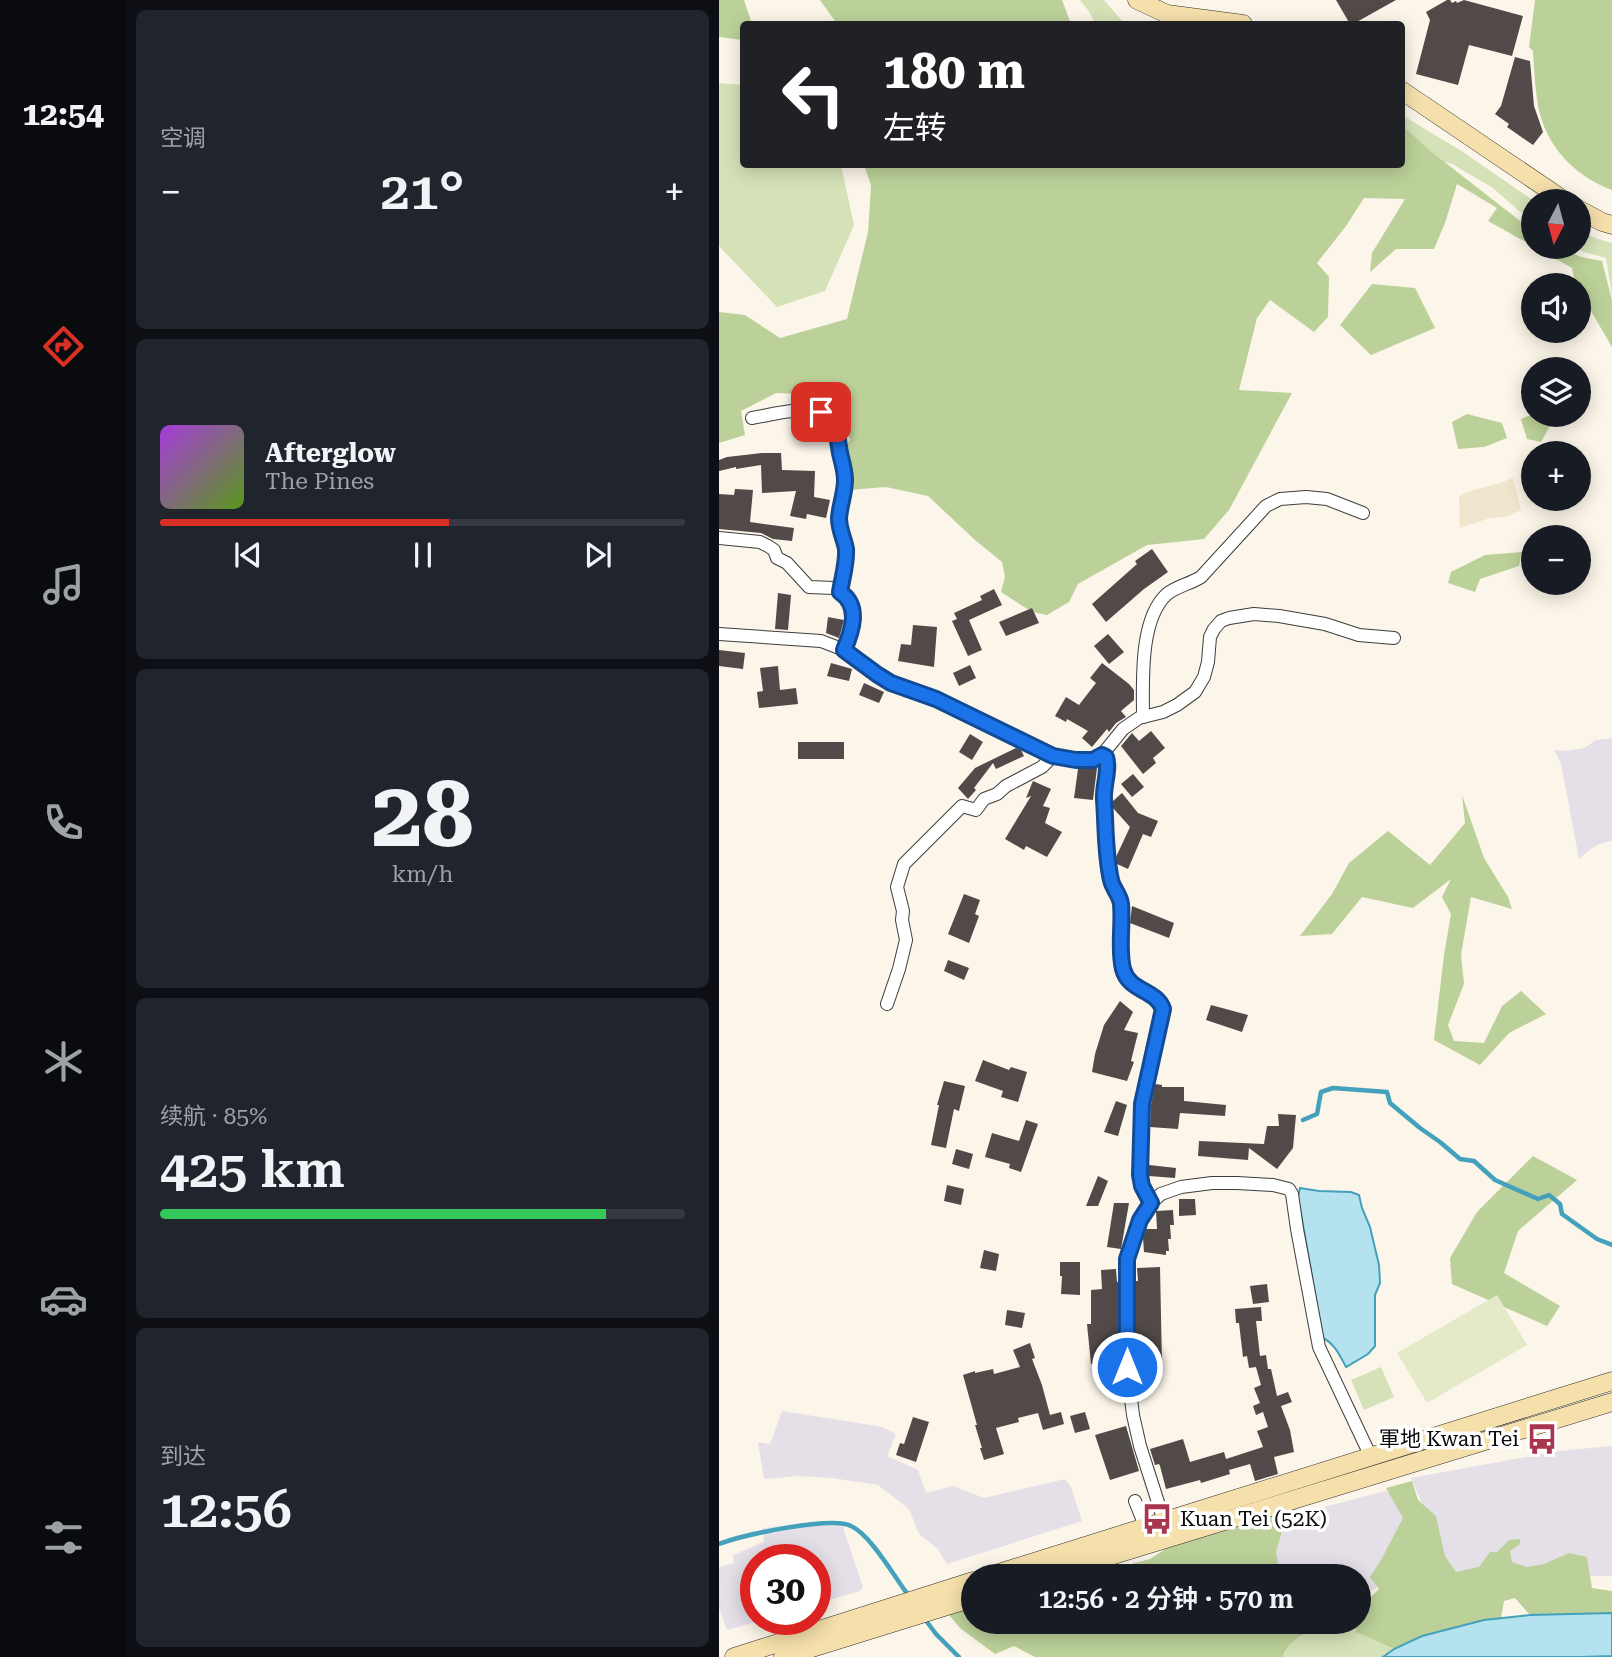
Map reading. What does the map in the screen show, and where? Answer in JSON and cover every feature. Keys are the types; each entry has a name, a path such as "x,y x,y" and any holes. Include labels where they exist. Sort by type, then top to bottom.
{"main road":[{"path":"1137,0 1167,14 1220,21"},
{"path":"1405,93 1547,189"},
{"path":"1591,215 1612,225"},
{"path":"1027,1564 1612,1381"},
{"path":"1084,1564 1612,1402"},
{"path":"734,1657 903,1611 946,1598 961,1589"},
{"path":"946,1598 961,1598"},
{"path":"783,1657 903,1611"}],"street":[{"path":"752,418 808,410 827,414 832,420 839,441 845,482 839,517 846,549 840,592"},
{"path":"1143,717 1146,638 1158,605 1167,594 1201,577 1266,506 1280,499 1327,499 1363,513"},
{"path":"719,538 760,542 774,550 777,558 787,563 809,587 834,588 845,596 853,612 854,622 844,650"},
{"path":"719,634 821,641 844,650 891,683 936,699 1053,756 1076,760 1093,760 1102,755 1123,729 1143,717 1177,705 1195,692 1204,677 1210,637 1221,621 1254,614 1279,615 1325,624 1359,635 1394,638"},
{"path":"1102,755 1106,757 1108,765 1104,795 1107,857 1112,884 1121,901 1122,966 1132,985 1153,997 1162,1004 1163,1009 1142,1104 1140,1175 1142,1186 1151,1203"},
{"path":"887,1004 906,940 897,887 904,864 962,806 976,810 984,799 1042,767 1053,756"},
{"path":"1164,1521 1140,1446 1129,1390 1127,1259 1140,1220 1151,1203 1169,1190 1212,1183 1273,1185 1289,1189 1319,1347 1371,1457"},
{"path":"1135,1501 1145,1526"}],"shaded area":[{"path":"1513,478 1521,510 1505,517 1490,518 1460,528 1459,497 1467,492"},
{"path":"1612,738 1612,841 1592,848 1579,859 1561,763 1554,750 1584,748 1596,740"},
{"path":"782,1411 883,1427 896,1434 887,1456 918,1470 926,1493 953,1486 984,1498 1065,1479 1071,1487 1082,1521 947,1564 937,1548 919,1534 909,1509 878,1485 799,1476 764,1479 758,1442 770,1444"},
{"path":"1612,1446 1612,1576 1454,1578 1411,1478 1559,1451"},
{"path":"1389,1490 1403,1518 1382,1586 1371,1590 1371,1564 1277,1564 1276,1552 1286,1517"},
{"path":"805,1523 843,1527 863,1587 860,1591 831,1599 831,1544 759,1544 764,1542 763,1528"},
{"path":"740,1552 740,1626 727,1630 719,1608 719,1567 734,1563 733,1555"}],"green space":[{"path":"719,0 744,0 751,21 740,21 740,40 719,37"},
{"path":"820,0 1062,0 1070,21 835,21"},
{"path":"1080,0 1104,0 1122,21 1094,21"},
{"path":"1535,0 1612,0 1612,190 1574,168 1555,146 1542,121 1537,99 1533,51 1529,47"},
{"path":"719,83 740,85 740,168 842,168 854,225 825,291 777,307 719,246"},
{"path":"1405,117 1521,192 1521,212 1493,188 1452,164 1405,153"},
{"path":"1405,128 1429,150 1521,222 1521,239 1488,221 1497,208 1457,184 1434,249 1396,249 1370,272 1372,253 1405,199 1364,198 1317,263 1329,277 1328,317 1314,332 1270,300 1257,318 1239,390 1292,393 1229,510 1204,539 1147,545 1078,584 1069,602 1047,615 1032,612 1001,592 1005,577 1002,562 928,496 886,487 849,490 839,458 850,440 842,406 824,395 776,393 741,411 745,435 719,443 719,312 745,315 780,338 847,319 868,232 871,185 865,168 1405,168"},
{"path":"1591,236 1612,243 1612,296 1606,258 1591,254"},
{"path":"1556,259 1602,261 1612,300 1612,347 1591,311 1591,273 1573,273 1572,268"},
{"path":"1372,284 1415,288 1435,328 1371,355 1340,325"},
{"path":"1467,414 1502,423 1507,438 1484,447 1458,449 1452,422"},
{"path":"1523,427 1549,427 1542,441 1527,439"},
{"path":"1521,552 1519,566 1480,579 1475,592 1448,583 1451,572 1485,555"},
{"path":"1462,795 1484,858 1508,897 1512,909 1471,897 1461,955 1464,984 1448,1025 1454,1041 1484,1043 1502,1006 1521,991 1546,1014 1509,1033 1480,1065 1434,1040 1451,914 1442,897 1451,879 1413,908 1362,897 1332,934 1300,936 1332,894 1349,863 1388,831 1430,865 1465,823"},
{"path":"1533,1156 1577,1180 1518,1231 1504,1273 1560,1306 1547,1326 1452,1284 1450,1258 1477,1212"},
{"path":"1497,1295 1527,1345 1427,1403 1397,1353"},
{"path":"1381,1367 1394,1397 1364,1410 1351,1380"},
{"path":"1412,1481 1418,1500 1436,1516 1445,1556 1456,1572 1479,1567 1490,1552 1497,1552 1509,1540 1520,1539 1520,1544 1510,1551 1512,1562 1527,1567 1544,1564 1569,1553 1587,1557 1592,1588 1612,1591 1612,1613 1530,1615 1515,1598 1504,1601 1501,1618 1446,1629 1394,1649 1360,1634 1371,1634 1371,1597 1379,1589 1371,1575 1403,1518 1386,1488"},
{"path":"1293,1507 1302,1513 1286,1518 1276,1552 1278,1564 1131,1564 1150,1559 1170,1546"},
{"path":"961,1605 961,1629 960,1628 945,1610"},
{"path":"968,1634 1304,1634 1290,1645 1283,1657 1035,1657 1014,1646 995,1654"},
{"path":"1360,1634 1394,1649 1383,1657 1283,1657 1292,1636"}],"water":[{"path":"1300,1188 1359,1195 1370,1227 1379,1265 1380,1283 1375,1295 1375,1346 1368,1354 1346,1367 1334,1347 1323,1338 1298,1197"},
{"path":"1612,1613 1612,1656 1383,1657 1422,1636 1484,1620 1530,1615"}],"building":[{"path":"1336,0 1396,0 1358,21 1348,21"},
{"path":"1447,0 1457,3 1464,0 1523,16 1512,56 1469,45 1458,85 1416,74 1430,20 1426,12"},
{"path":"1515,57 1530,61 1534,106 1543,132 1533,145 1507,127 1509,124 1495,114 1501,106"},
{"path":"762,453 781,453 782,470 815,471 814,497 830,500 826,518 807,514 806,519 790,516 796,491 762,493 761,465 719,471 719,460"},
{"path":"735,489 753,490 750,522 794,528 792,541 773,539 761,533 719,529 719,494 734,495"},
{"path":"1152,549 1168,572 1106,622 1092,604 1137,564 1135,561"},
{"path":"994,589 1002,605 969,620 982,650 968,656 952,621 957,619 954,613 982,600 980,596"},
{"path":"778,593 791,595 788,630 775,629"},
{"path":"1032,608 1039,623 1006,636 999,622"},
{"path":"828,617 844,620 839,638 826,633"},
{"path":"913,625 937,627 934,667 898,661 901,644 911,645"},
{"path":"1108,634 1124,652 1109,664 1094,646"},
{"path":"719,650 745,653 743,669 719,666"},
{"path":"831,663 852,669 849,681 827,676"},
{"path":"1102,663 1129,684 1134,690 1134,700 1121,711 1126,717 1116,723 1109,732 1107,729 1092,747 1082,738 1088,731 1067,719 1066,722 1055,716 1066,697 1079,705 1096,683 1090,678"},
{"path":"970,665 976,678 959,686 953,673"},
{"path":"778,666 780,690 796,688 798,704 759,708 757,692 763,691 760,668"},
{"path":"864,683 884,692 879,703 859,695"},
{"path":"1151,731 1165,748 1153,758 1156,763 1143,774 1121,746 1132,733 1139,741"},
{"path":"970,734 983,742 972,760 959,752"},
{"path":"798,742 844,742 844,759 798,759"},
{"path":"1016,748 1021,750 1024,756 996,769 993,763 968,799 958,788 975,768"},
{"path":"1097,768 1093,800 1074,798 1078,769"},
{"path":"1133,774 1144,787 1132,797 1121,784"},
{"path":"1033,781 1051,789 1043,806 1050,808 1045,823 1062,832 1047,857 1026,846 1024,850 1005,839 1031,796 1026,798"},
{"path":"1122,793 1138,813 1158,821 1151,837 1143,834 1128,869 1117,864 1116,857 1130,827 1113,808 1113,801"},
{"path":"964,894 980,900 975,914 979,916 969,943 948,934"},
{"path":"1132,906 1174,923 1169,938 1130,923"},
{"path":"948,960 969,968 964,980 944,971"},
{"path":"1120,1001 1133,1012 1124,1030 1138,1033 1131,1061 1134,1062 1127,1081 1092,1072 1104,1025"},
{"path":"1211,1005 1248,1015 1242,1032 1206,1020"},
{"path":"983,1060 1009,1070 1011,1067 1027,1072 1018,1102 1001,1097 1003,1091 975,1081"},
{"path":"944,1081 965,1086 959,1111 954,1109 946,1148 931,1145"},
{"path":"1155,1084 1162,1087 1184,1087 1184,1101 1226,1105 1225,1116 1180,1113 1178,1129 1150,1127"},
{"path":"1116,1101 1127,1105 1118,1136 1104,1132"},
{"path":"1278,1114 1296,1115 1293,1148 1277,1169 1249,1148 1248,1160 1198,1156 1199,1141 1264,1144 1267,1126 1279,1126"},
{"path":"1026,1120 1038,1124 1021,1172 1009,1168 1010,1164 985,1157 992,1133 1019,1141"},
{"path":"956,1149 973,1154 969,1169 952,1164"},
{"path":"1149,1165 1176,1168 1175,1178 1149,1176"},
{"path":"1098,1176 1108,1181 1098,1206 1086,1206"},
{"path":"947,1185 964,1189 961,1205 944,1201"},
{"path":"1179,1199 1195,1199 1196,1215 1179,1216"},
{"path":"1114,1203 1129,1203 1121,1249 1107,1247"},
{"path":"1173,1210 1174,1225 1170,1225 1169,1251 1166,1251 1166,1255 1144,1252 1143,1238 1146,1229 1157,1229 1156,1211"},
{"path":"984,1250 999,1254 996,1271 980,1268"},
{"path":"1060,1262 1080,1262 1080,1295 1061,1294"},
{"path":"1160,1267 1162,1365 1144,1367 1143,1345 1136,1345 1137,1268"},
{"path":"1116,1269 1116,1363 1091,1364 1087,1324 1091,1324 1091,1290 1102,1289 1101,1270"},
{"path":"1267,1284 1269,1302 1253,1304 1250,1286"},
{"path":"1261,1307 1262,1321 1256,1321 1260,1356 1266,1355 1277,1396 1288,1392 1292,1402 1281,1406 1290,1430 1294,1452 1274,1457 1278,1474 1255,1481 1250,1464 1201,1483 1200,1480 1166,1489 1160,1466 1155,1465 1150,1449 1183,1439 1190,1462 1224,1452 1226,1459 1263,1447 1257,1431 1268,1427 1263,1412 1256,1415 1253,1406 1260,1403 1254,1388 1261,1385 1256,1367 1249,1368 1247,1356 1243,1357 1235,1309"},
{"path":"1007,1310 1025,1313 1022,1328 1005,1325"},
{"path":"1030,1343 1035,1358 1032,1359 1050,1415 1061,1412 1064,1424 1043,1430 1038,1413 1018,1418 1019,1422 996,1428 1004,1454 984,1460 963,1375 993,1369 994,1374 1020,1367 1013,1350"},
{"path":"1085,1412 1090,1429 1075,1433 1070,1416"},
{"path":"913,1417 929,1422 916,1462 896,1455 900,1443 904,1444"},
{"path":"1126,1426 1139,1471 1110,1480 1095,1435"}],"waterway":[{"path":"1303,1120 1317,1114 1321,1092 1333,1088 1387,1092 1390,1103 1460,1159 1474,1161 1495,1180 1538,1199 1549,1195 1560,1204 1562,1214 1597,1239 1612,1245"},
{"path":"719,1544 806,1525 825,1523 851,1526 867,1538 909,1596"},
{"path":"924,1618 959,1657"}],"place":[{"name":"軍地 Kwan Tei","path":"1542,1439"},
{"name":"Kuan Tei (52K)","path":"1157,1519"}],"route":[{"path":"821,412 832,420 844,468 845,482 839,517 846,557 840,592 850,603 854,622 844,650 891,683 936,699 1053,756 1076,760 1093,760 1102,755 1106,757 1108,765 1104,795 1107,857 1112,884 1121,901 1122,966 1132,985 1153,997 1162,1004 1163,1009 1142,1104 1140,1175 1142,1186 1151,1203 1140,1220 1127,1259 1127,1367"}]}
